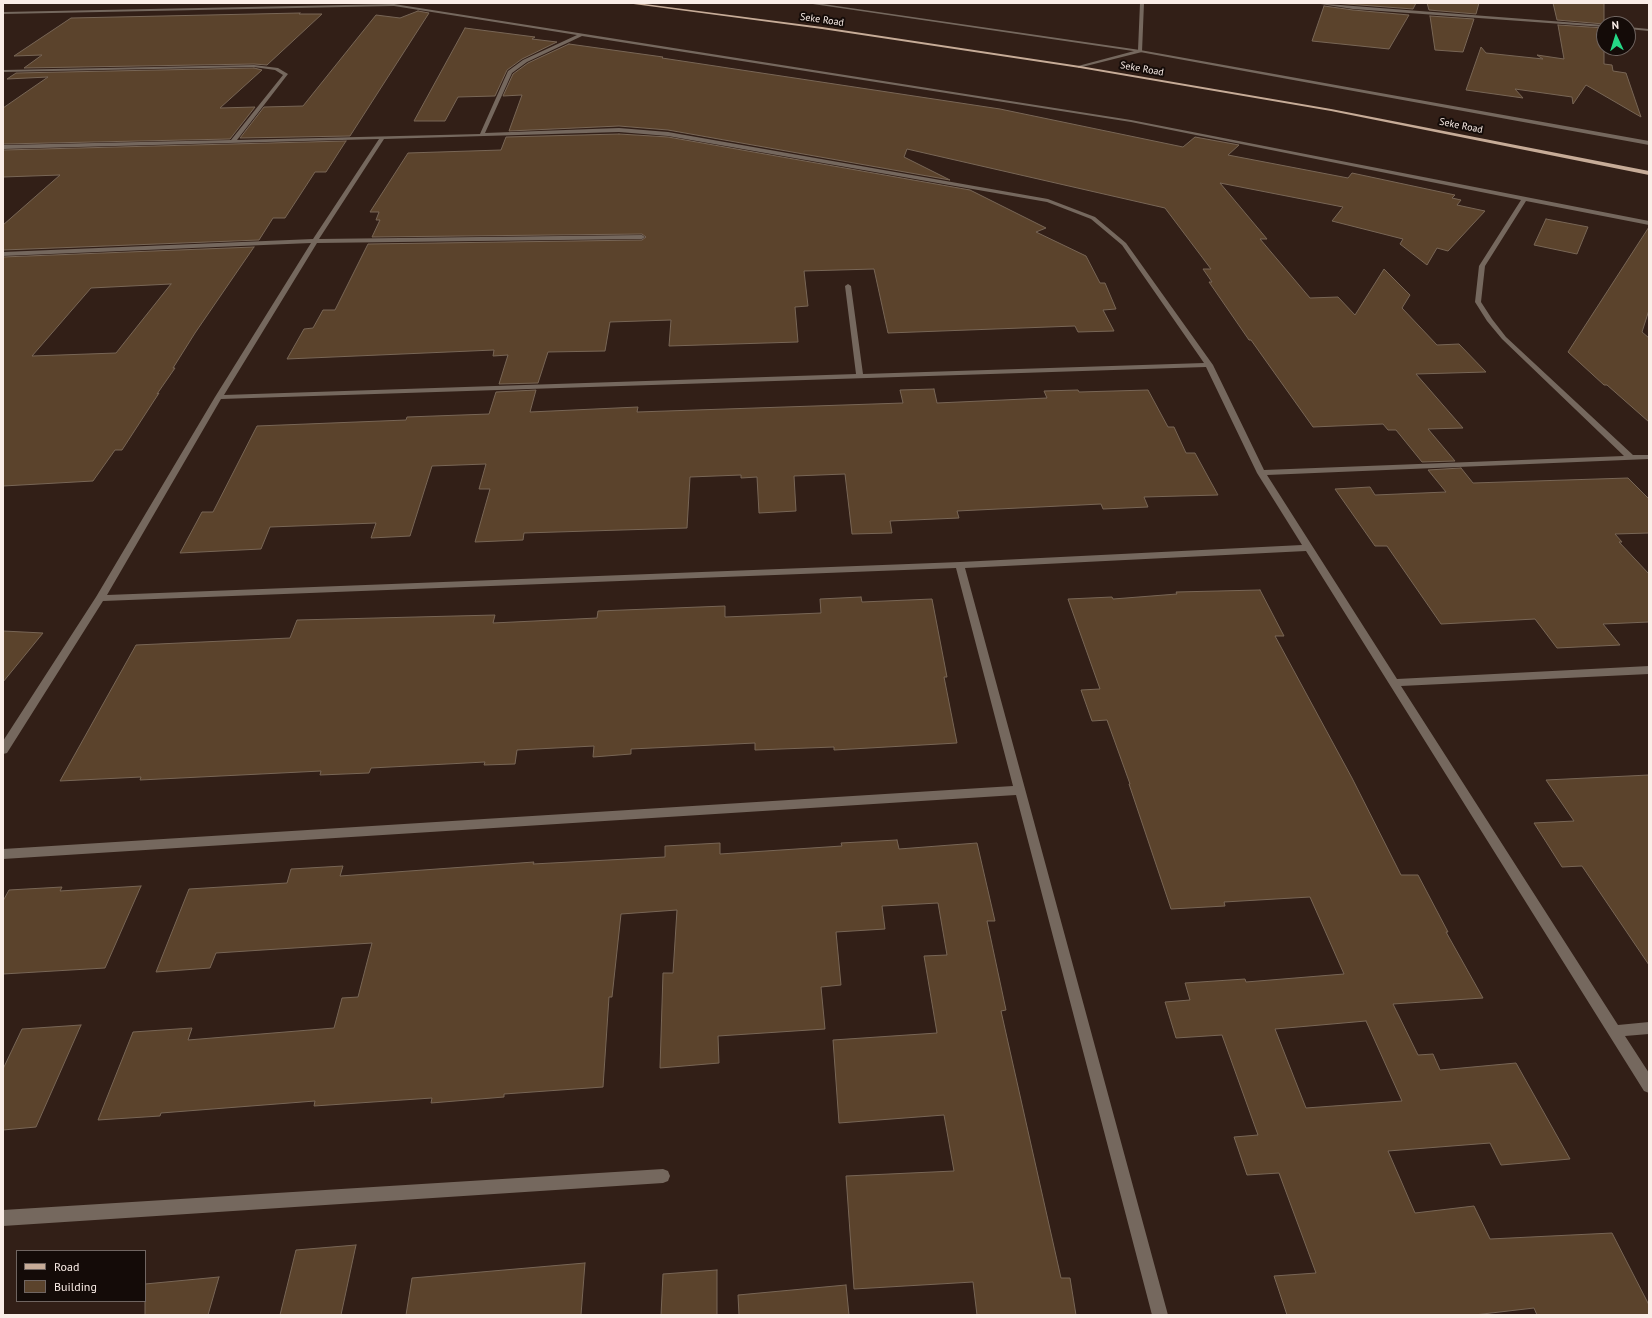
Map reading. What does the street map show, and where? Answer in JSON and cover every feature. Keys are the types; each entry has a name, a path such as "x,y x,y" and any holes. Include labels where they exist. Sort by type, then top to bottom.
{"main road":[{"name":"Seke Road","path":"628,3 830,30 1080,67 1331,110 1649,173"}],"street":[{"path":"808,3 1140,51 1649,143"},
{"path":"1140,51 1142,3"},
{"path":"1316,3 1353,8 1596,25"},
{"path":"3,13 394,5 1131,121 1649,223"},
{"path":"1636,29 1649,30"},
{"path":"482,135 510,72 525,61 581,35"},
{"path":"1080,67 1140,51"},
{"path":"3,71 254,66 276,68 286,75 233,141"},
{"path":"3,147 382,138 619,130 668,134 1048,201 1093,218 1124,244 1209,365 1261,473 1616,1031 1649,1086"},
{"path":"3,750 100,598 219,397 315,241 382,138"},
{"path":"1524,198 1482,266 1478,302 1489,320 1504,338 1630,457"},
{"path":"3,254 315,241 642,237"},
{"path":"848,286 860,376"},
{"path":"219,397 1209,365"},
{"path":"1261,473 1649,457"},
{"path":"100,598 960,566 1308,548"},
{"path":"960,566 1160,1315"},
{"path":"1394,683 1649,670"},
{"path":"3,854 1020,790"},
{"path":"1616,1031 1649,1028"},
{"path":"3,1218 663,1176"}],"building":[{"path":"1334,3 1416,3 1413,9"},
{"path":"1427,3 1479,3 1476,14 1429,10"},
{"path":"1553,3 1604,3 1604,16 1596,16 1596,23 1557,20"},
{"path":"1324,6 1409,15 1389,49 1312,41"},
{"path":"418,11 429,13 350,136 240,138 264,107 303,106 376,15 400,18"},
{"path":"300,13 299,14 322,14 267,65 24,68 42,55 14,56 71,18"},
{"path":"1430,16 1474,19 1463,52 1435,50"},
{"path":"1558,25 1596,27 1596,56 1604,56 1604,64 1612,65 1613,71 1626,73 1641,117 1586,85 1573,104 1572,97 1515,89 1523,98 1466,90 1481,47 1486,53 1543,59 1537,55 1564,59"},
{"path":"465,28 535,37 532,39 557,42 522,59 507,70 495,96 458,97 445,121 414,121"},
{"path":"569,44 1000,109 1183,147 1195,137 1239,145 1228,155 1348,178 1352,173 1455,195 1452,198 1461,200 1457,205 1485,211 1448,251 1437,248 1427,265 1400,244 1403,239 1332,221 1343,207 1220,183 1267,239 1260,239 1310,298 1338,297 1355,315 1384,269 1410,295 1402,308 1437,345 1459,344 1486,372 1416,374 1463,428 1428,429 1455,461 1422,462 1396,430 1388,430 1383,424 1313,427 1251,340 1249,340 1209,282 1212,282 1203,269 1211,269 1165,208 907,149 904,157 950,180 668,130 619,126 509,131 522,95 503,96 513,74 528,63"},
{"path":"254,68 262,70 220,108 255,107 230,139 3,144 3,108 48,77 7,79 16,73"},
{"path":"619,134 668,137 970,190 1046,228 1036,232 1086,256 1100,283 1105,283 1116,309 1103,310 1114,331 1078,332 1075,326 888,333 874,269 804,271 808,306 795,307 798,342 669,346 671,320 610,322 605,351 548,352 538,383 499,384 508,355 493,356 494,350 287,359 304,329 313,328 323,310 335,310 368,244 642,240 646,237 642,234 372,237 380,220 376,220 379,212 370,212 408,153 501,150 506,137"},
{"path":"346,141 326,172 315,172 285,218 273,218 259,240 3,250 3,225 60,175 3,177 3,150"},
{"path":"1546,219 1588,227 1577,254 1534,245"},
{"path":"1649,227 1649,310 1642,332 1649,338 1649,422 1607,385 1604,385 1568,352"},
{"path":"254,247 195,333 173,368 175,368 122,450 115,450 93,481 3,486 3,257","holes":["171,284 116,353 32,356 91,288"]},
{"path":"934,389 937,403 1047,398 1044,391 1078,390 1079,392 1148,390 1168,427 1174,427 1186,453 1195,453 1218,495 1144,497 1148,507 1103,509 1101,504 957,511 959,518 890,521 892,533 852,534 845,474 794,476 796,511 759,513 757,477 741,478 741,475 690,477 687,528 524,533 523,540 475,542 490,489 479,489 486,464 432,466 410,536 371,538 376,523 270,527 261,549 180,553 202,512 213,512 257,426 406,420 407,417 489,414 496,392 536,390 530,412 638,407 637,412 903,403 900,390"},
{"path":"1461,468 1473,483 1628,478 1649,499 1649,533 1615,534 1622,542 1619,542 1649,574 1649,622 1603,624 1620,645 1557,648 1535,619 1441,624 1387,546 1375,546 1335,489 1370,487 1375,495 1446,492 1428,470"},
{"path":"1260,590 1284,636 1275,636 1352,778 1401,875 1418,875 1448,932 1446,932 1483,998 1393,1004 1418,1055 1433,1054 1440,1070 1516,1063 1570,1159 1501,1165 1490,1143 1388,1151 1415,1213 1474,1206 1490,1239 1612,1233 1649,1305 1649,1315 1537,1315 1534,1308 1474,1315 1287,1315 1274,1276 1316,1273 1279,1173 1247,1175 1234,1137 1258,1135 1222,1035 1176,1038 1165,1002 1190,1000 1185,983 1245,979 1246,982 1344,974 1310,897 1224,902 1225,906 1171,909 1130,784 1107,720 1092,721 1081,690 1100,689 1068,599 1112,597 1113,599 1177,594 1176,592","holes":["1366,1021 1402,1101 1306,1108 1275,1029"]},
{"path":"861,597 862,602 932,599 947,677 944,677 957,743 834,750 834,747 755,750 755,743 631,749 631,754 593,757 594,746 517,750 515,764 484,765 485,762 371,768 369,773 320,775 321,771 140,780 141,777 60,781 136,645 290,638 297,620 495,615 493,623 597,618 598,611 725,606 725,617 821,613 820,599"},
{"path":"3,631 43,633 3,682"},
{"path":"1649,775 1649,965 1582,866 1562,867 1534,823 1574,821 1546,780"},
{"path":"897,840 899,849 977,843 995,921 987,921 1006,1010 1001,1011 1061,1278 1070,1278 1076,1315 977,1315 973,1282 854,1289 846,1176 954,1171 944,1115 839,1123 833,1040 937,1033 924,956 947,955 938,903 882,906 885,929 836,932 841,985 821,987 825,1029 718,1036 719,1063 660,1068 663,973 673,973 677,910 621,914 612,997 609,997 603,1087 504,1094 504,1097 431,1103 432,1098 314,1106 315,1101 161,1113 160,1116 98,1120 133,1032 192,1028 188,1040 334,1028 342,998 358,997 372,943 216,953 210,968 156,972 189,889 287,883 291,869 343,866 340,876 534,862 533,864 665,857 665,846 720,843 720,854 842,846 841,843"},
{"path":"141,886 105,968 3,974 3,901 9,890 62,887 60,891"},
{"path":"81,1025 36,1127 3,1130 3,1069 22,1029"},
{"path":"356,1245 341,1315 280,1315 296,1250"},
{"path":"585,1263 581,1315 406,1315 412,1278"},
{"path":"717,1270 717,1315 661,1315 663,1274"},
{"path":"219,1277 208,1315 145,1315 146,1284"},
{"path":"846,1285 849,1315 739,1315 738,1295"}]}
